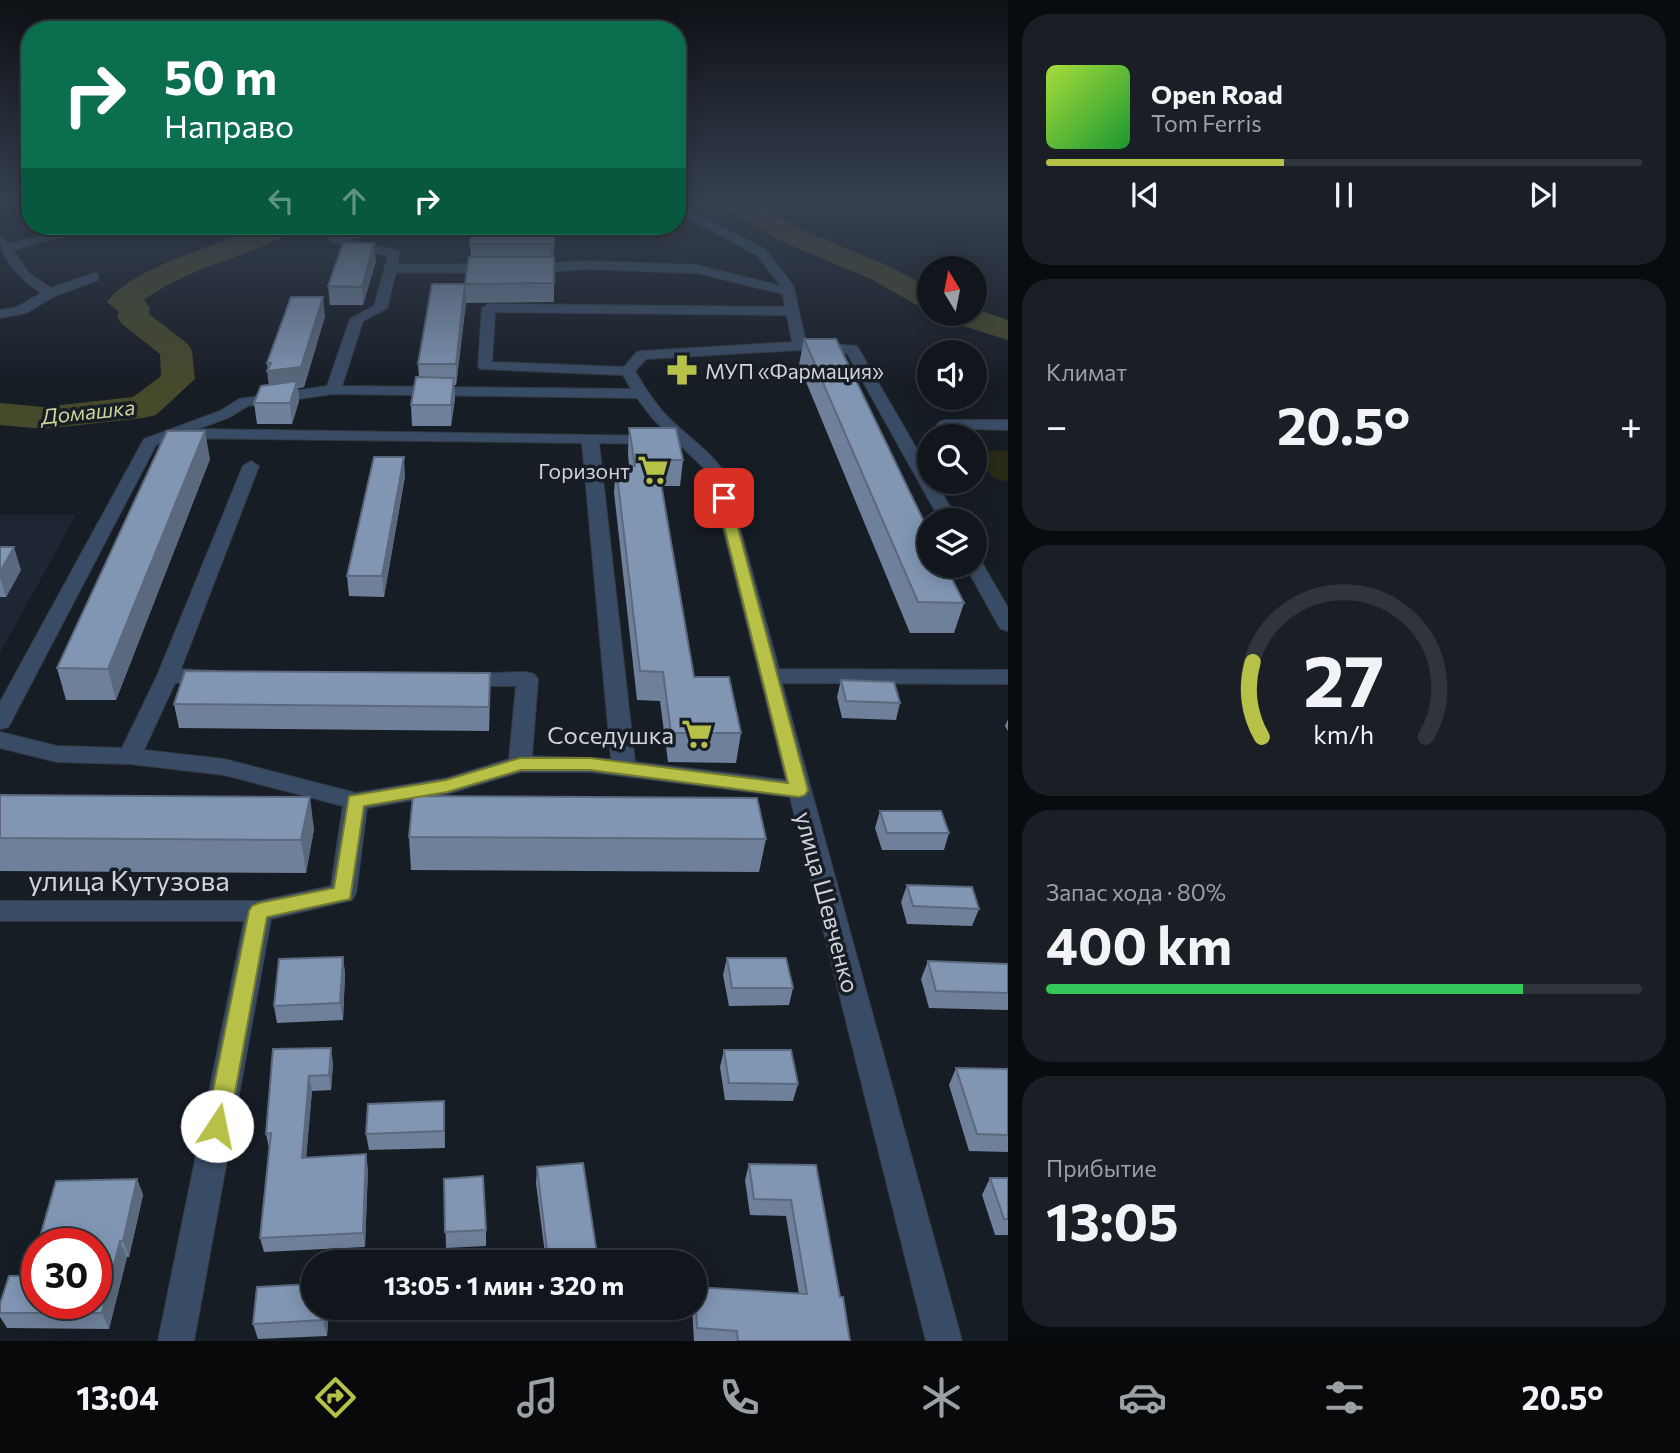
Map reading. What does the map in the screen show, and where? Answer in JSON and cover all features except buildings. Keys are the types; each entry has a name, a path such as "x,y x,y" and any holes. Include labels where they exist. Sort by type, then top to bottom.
{"street":[{"path":"16,263 26,277 50,293"},
{"path":"333,390 357,319 380,308 392,263"},
{"path":"769,263 787,285 800,346"},
{"path":"391,268 550,269 585,265 639,265 697,269 789,292"},
{"path":"0,314 21,310 50,293 94,276"},
{"path":"793,311 489,308 485,366 628,371 642,355 800,346 852,349 942,508"},
{"name":"улица Шевченко","path":"628,371 641,394 660,418 705,455 717,472 944,1341"},
{"path":"0,722 149,442 225,414 244,402 333,390 641,394"},
{"path":"987,425 1008,425"},
{"path":"171,434 683,439"},
{"path":"590,438 624,769"},
{"path":"130,756 168,676 251,466"},
{"path":"981,578 1008,625"},
{"path":"168,676 237,676"},
{"path":"769,676 1008,677"},
{"path":"444,678 527,679 520,764"},
{"path":"0,740 57,754 130,756 224,767 356,801 447,786 520,764 590,764 799,790"},
{"name":"улица Кутузова","path":"0,911 259,911 343,893 356,801"},
{"path":"176,1341 259,911"}],"shaded area":[{"path":"0,515 76,515 0,653"}],"green space":[{"path":"987,451 1008,451 1008,481 996,479 989,473"}],"waterway":[{"name":"Домашка","path":"0,414 43,418 143,407 178,379 176,351 133,317 135,308 122,302 159,278 195,263"},
{"name":"Домашка","path":"856,263 917,293"},
{"name":"Домашка","path":"987,323 1008,330"}],"place":[{"name":"МУП «Фармация»","path":"682,370"},
{"name":"Горизонт","path":"653,470"},
{"name":"Соседушка","path":"697,734"}],"route":[{"path":"217,1126 259,911 343,893 356,801 447,786 520,764 590,764 799,790 724,498"}]}
